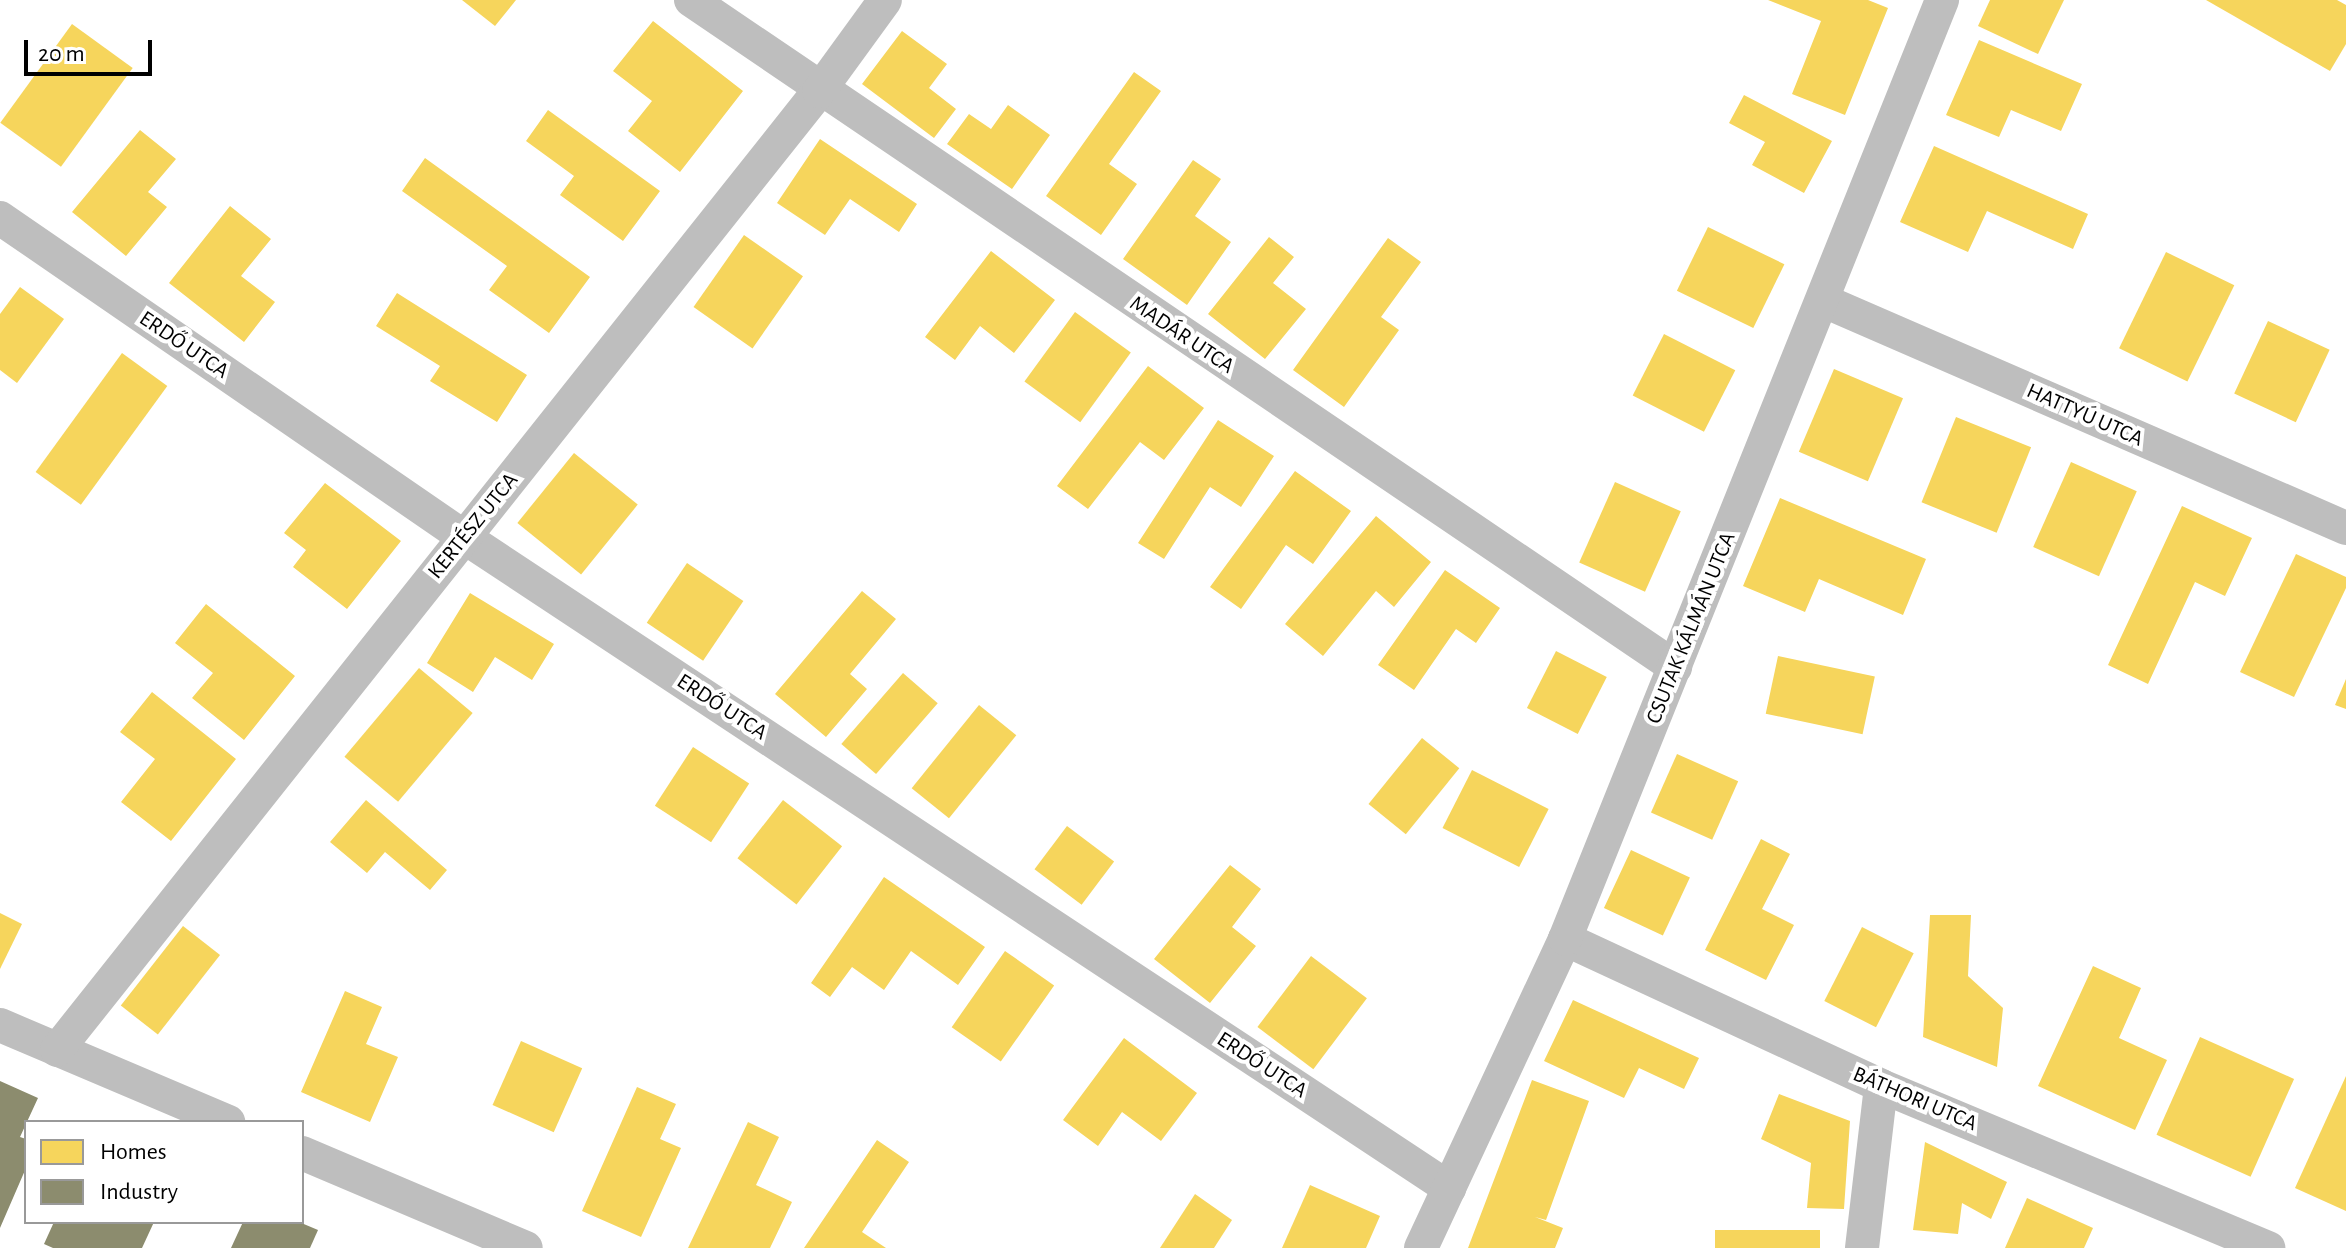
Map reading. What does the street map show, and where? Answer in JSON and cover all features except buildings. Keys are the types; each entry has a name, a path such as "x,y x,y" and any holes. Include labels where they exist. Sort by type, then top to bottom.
{"street":[{"name":"MADÁR UTCA","path":"691,0 819,91 1675,667"},
{"name":"KERTÉSZ UTCA","path":"57,1050 819,91 885,0"},
{"name":"CSUTAK KÁLMÁN UTCA","path":"1421,1248 1565,939 1824,301 1942,0"},
{"name":"ERDŐ UTCA","path":"0,218 464,537 1449,1188"},
{"name":"HATTYÚ UTCA","path":"1824,301 2346,528"},
{"name":"BÁTHORI UTCA","path":"1565,939 1881,1086 2269,1248"},
{"path":"0,1025 223,1120"},
{"path":"1862,1248 1881,1086"},
{"path":"304,1154 526,1248"}]}
